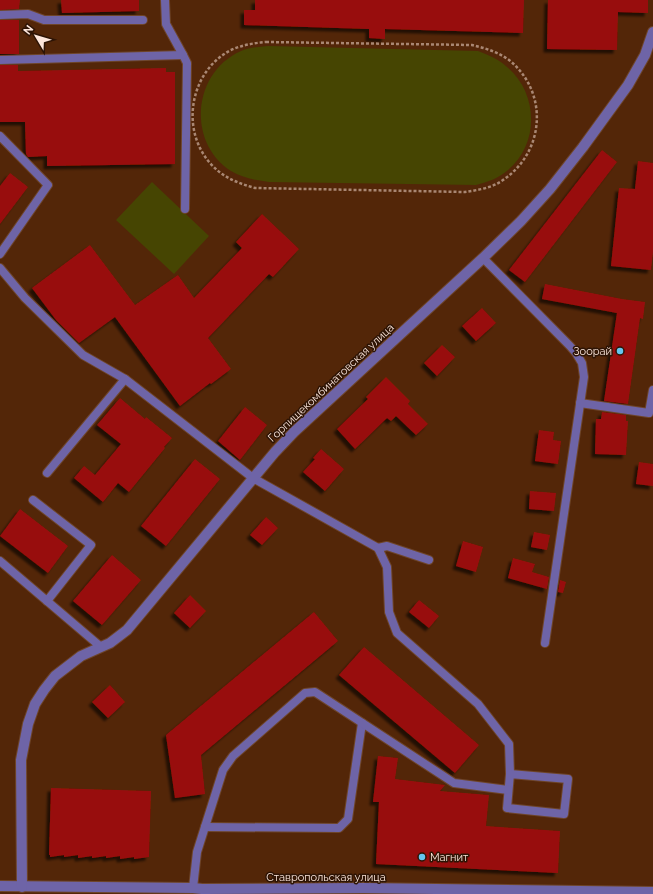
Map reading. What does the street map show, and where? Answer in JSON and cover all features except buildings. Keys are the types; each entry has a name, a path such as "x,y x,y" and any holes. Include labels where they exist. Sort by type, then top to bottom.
{"street":[{"name":"Горпищекомбинатовская улица","path":"22,887 21,760 28,724 35,704 44,690 55,676 81,656 110,643 127,630 253,478 294,432 483,258 526,216 584,147 628,85 645,55 653,32"},
{"name":"Ставропольская улица","path":"0,886 164,891 653,892"}],"lane":[{"path":"165,0 166,24 186,63 185,209"},
{"path":"0,15 28,14 44,20 143,20"},
{"path":"0,60 183,55"},
{"path":"0,136 48,185 0,254"},
{"path":"483,258 570,346 582,363 584,377 545,643"},
{"path":"0,268 24,298 83,355 125,379 253,478 378,548 387,567 389,612 397,633 478,704 509,744 510,774 506,808 564,814 568,779 510,774"},
{"path":"47,473 125,379"},
{"path":"580,403 649,413 653,390"},
{"path":"34,500 91,545 47,601"},
{"path":"378,548 387,546 429,560"},
{"path":"0,561 100,647"},
{"path":"199,890 197,852 223,770 233,756 304,693 316,692 454,783 508,790"},
{"path":"205,827 338,828 348,819 362,723"}],"path":[{"path":"266,42 472,45 491,50 508,60 526,79 532,91 536,104 537,117 533,142 528,154 521,164 507,178 490,187 465,192 255,188 230,179 219,172 202,152 196,140 193,127 193,102 202,78 219,58 241,46 266,42"}],"shaded area":[{"path":"268,46 478,51 504,64 517,78 525,90 531,118 530,132 526,146 518,159 505,173 485,183 476,185 269,182 240,175 231,171 217,158 207,143 202,126 201,108 205,91 213,75 225,61 241,51 254,47"},
{"path":"152,182 209,236 174,274 116,220"}],"place":[{"name":"Зоорай","path":"620,351"},
{"name":"Магнит","path":"422,857"}]}
